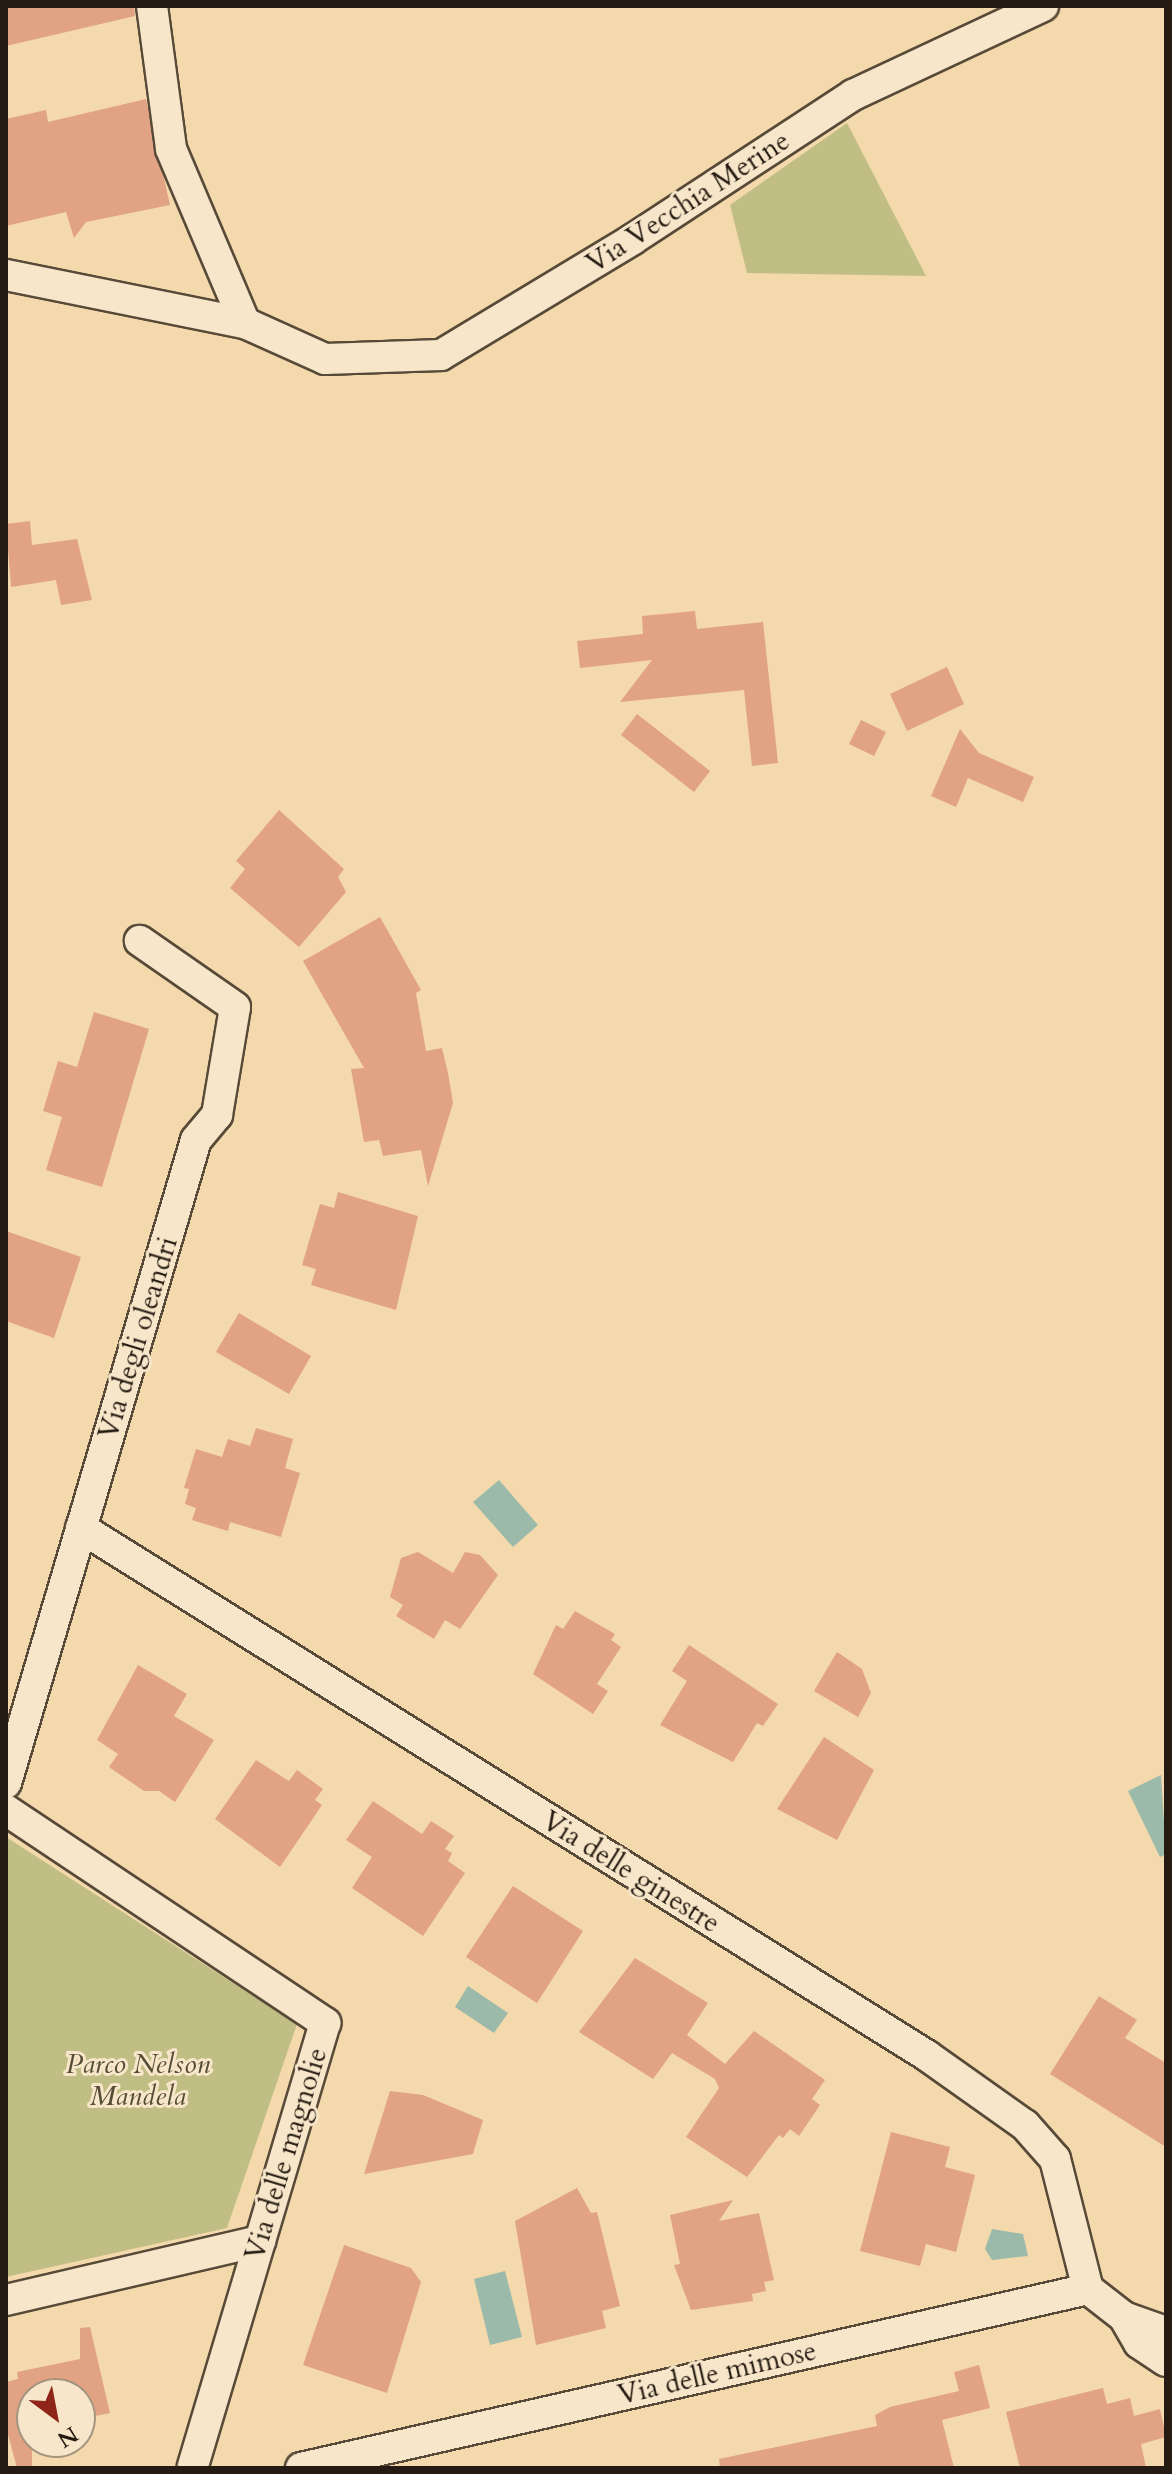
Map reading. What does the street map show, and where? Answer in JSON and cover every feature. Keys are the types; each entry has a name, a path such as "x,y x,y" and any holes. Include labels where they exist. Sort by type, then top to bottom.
{"street":[{"path":"152,6 171,149 245,323"},
{"name":"Via Vecchia Merine","path":"245,323 325,359 441,355 633,239 853,95 1043,6"},
{"path":"6,275 245,323"},
{"name":"Via degli oleandri","path":"6,1783 196,1140 217,1115 235,1007 140,941"},
{"name":"Via delle ginestre","path":"81,1528 926,2055 1025,2125 1055,2159 1088,2289"},
{"name":"Via delle magnolie","path":"6,1810 325,2023 192,2468"},
{"path":"6,2300 260,2241"},
{"path":"1088,2289 1124,2317 1166,2332"},
{"name":"Via delle mimose","path":"301,2468 1088,2289"},
{"path":"1124,2317 1139,2343 1166,2361"}],"green space":[{"path":"847,123 926,276 747,273 730,205"},
{"name":"Parco Nelson Mandela","path":"6,1837 297,2024 227,2228 6,2277"}],"shaded area":[{"path":"499,1480 538,1525 513,1547 473,1502"},
{"path":"1161,1775 1166,1854 1160,1857 1128,1791"},
{"path":"468,1986 508,2013 494,2033 455,2007"},
{"path":"992,2229 1023,2234 1028,2256 992,2260 985,2249"},
{"path":"505,2271 522,2337 490,2345 474,2279"}],"building":[{"path":"6,6 134,6 135,16 6,46"},
{"path":"146,99 170,205 86,222 74,238 66,212 6,226 6,119 46,110 48,122"},
{"path":"30,521 32,545 77,539 92,600 61,605 56,580 11,587 6,524"},
{"path":"695,611 697,629 763,622 778,763 752,766 744,690 620,702 652,660 580,668 577,641 643,634 642,616"},
{"path":"947,667 964,704 907,731 890,694"},
{"path":"637,714 710,771 694,792 621,735"},
{"path":"861,720 886,732 874,756 849,744"},
{"path":"960,729 979,753 1034,777 1023,802 968,778 956,807 931,796"},
{"path":"279,810 344,869 338,877 346,892 299,947 230,888 245,869 236,861"},
{"path":"380,917 421,990 416,993 426,1051 442,1048 448,1073 453,1103 428,1186 421,1150 383,1156 379,1140 364,1142 351,1069 364,1068 303,961"},
{"path":"94,1012 149,1029 102,1187 46,1170 62,1117 43,1111 58,1061 77,1067"},
{"path":"338,1192 418,1216 396,1310 311,1285 316,1269 302,1265 320,1204 334,1208"},
{"path":"6,1231 81,1257 54,1338 6,1321"},
{"path":"239,1313 311,1356 289,1394 216,1352"},
{"path":"256,1428 293,1439 285,1468 300,1473 281,1537 230,1522 228,1531 192,1520 196,1508 185,1504 189,1489 184,1488 196,1449 222,1457 228,1439 250,1446"},
{"path":"418,1552 453,1573 465,1552 480,1555 498,1575 460,1629 445,1620 434,1639 396,1616 403,1605 390,1597 401,1558"},
{"path":"575,1611 615,1634 611,1640 621,1647 597,1684 608,1691 593,1714 533,1674 556,1625 563,1629"},
{"path":"689,1645 778,1704 763,1726 757,1723 733,1762 660,1725 687,1681 672,1671"},
{"path":"837,1652 862,1669 871,1693 858,1717 814,1691"},
{"path":"138,1665 187,1694 174,1716 214,1740 175,1802 159,1791 144,1791 109,1767 118,1754 97,1740"},
{"path":"824,1737 874,1770 837,1840 777,1809"},
{"path":"256,1760 289,1781 297,1770 323,1789 315,1800 322,1805 280,1867 215,1819"},
{"path":"373,1801 422,1834 431,1821 454,1836 445,1849 452,1853 448,1861 465,1873 423,1936 352,1888 372,1857 346,1840"},
{"path":"513,1886 583,1931 537,2003 466,1957"},
{"path":"635,1958 708,2003 687,2035 725,2064 754,2031 825,2080 812,2099 820,2105 799,2136 790,2129 783,2138 779,2135 747,2177 686,2137 719,2088 715,2079 672,2053 653,2079 579,2032"},
{"path":"1099,1996 1137,2020 1125,2038 1166,2063 1166,2147 1050,2074"},
{"path":"390,2091 423,2095 483,2120 473,2154 364,2174"},
{"path":"891,2132 950,2147 945,2167 975,2175 956,2252 926,2244 920,2266 860,2251"},
{"path":"577,2188 591,2213 597,2212 620,2306 602,2311 606,2328 536,2345 515,2221"},
{"path":"733,2200 719,2221 759,2213 774,2280 764,2282 766,2291 752,2294 753,2301 691,2310 674,2265 680,2264 670,2215"},
{"path":"344,2245 411,2268 421,2282 387,2393 303,2365"},
{"path":"90,2327 110,2413 96,2416 96,2378 18,2378 17,2372 80,2359 80,2328"},
{"path":"979,2365 990,2408 942,2420 954,2468 720,2468 719,2459 877,2426 875,2415 890,2407 959,2391 954,2372"},
{"path":"16,2380 16,2458 32,2458 32,2468 17,2468 6,2427 6,2382"},
{"path":"1103,2388 1107,2404 1130,2398 1134,2416 1160,2409 1166,2437 1141,2444 1146,2468 1020,2468 1006,2412"}]}
